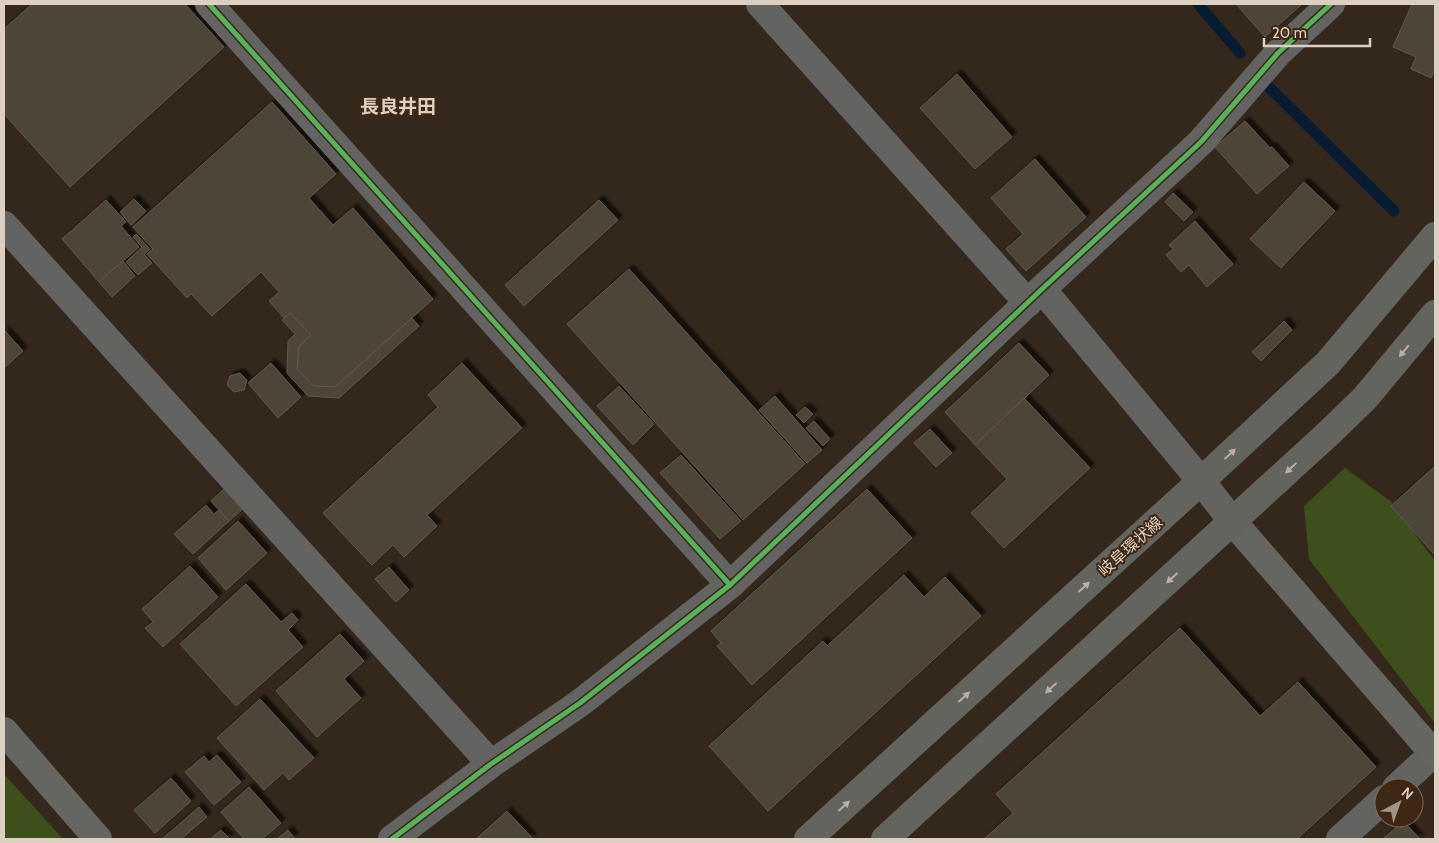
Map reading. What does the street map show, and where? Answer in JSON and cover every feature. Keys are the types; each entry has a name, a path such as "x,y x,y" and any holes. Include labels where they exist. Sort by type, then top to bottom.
{"main road":[{"name":"岐阜環状線","path":"808,839 1328,363 1435,236"},
{"path":"885,839 1330,432 1365,398 1435,314"}],"street":[{"path":"208,4 730,585"},
{"path":"760,4 1035,296 1201,481 1233,522 1435,753 1407,778"},
{"path":"392,839 491,764 580,703 730,585 1035,296 1201,142 1278,53 1331,4"},
{"path":"4,225 491,764"},
{"path":"4,731 98,839"},
{"path":"1340,839 1374,808"}],"green space":[{"path":"1345,468 1390,501 1435,561 1435,723 1309,559 1304,506"},
{"path":"4,774 63,839 4,839"}],"building":[{"path":"32,4 185,4 224,47 70,187 4,114 4,29"},
{"path":"1236,4 1299,4 1301,5 1265,37"},
{"path":"1412,4 1435,4 1435,69 1431,78 1411,69 1416,57 1393,47"},
{"path":"957,74 1012,137 975,169 920,108"},
{"path":"272,102 336,174 309,198 333,225 353,208 433,299 335,387 313,386 297,369 299,346 311,335 290,313 284,318 269,301 279,292 261,272 212,316 191,294 187,298 147,254 153,249 133,227"},
{"path":"1245,121 1289,166 1257,194 1215,147"},
{"path":"1035,159 1086,217 1026,271 1006,249 1023,234 991,198"},
{"path":"1304,182 1335,211 1281,268 1250,239"},
{"path":"1173,193 1193,212 1184,221 1165,202"},
{"path":"134,199 146,211 131,225 120,212"},
{"path":"106,200 126,222 121,226 139,247 99,282 62,239"},
{"path":"599,200 618,220 524,306 505,285"},
{"path":"1195,221 1233,264 1207,287 1189,265 1181,272 1166,255 1173,249 1169,245"},
{"path":"136,234 150,249 144,254 152,263 138,275 126,262 142,247 133,237"},
{"path":"123,261 135,276 112,297 99,282"},
{"path":"629,269 805,464 743,520 567,324"},
{"path":"290,313 311,335 299,346 297,369 313,386 335,387 412,318 419,326 339,398 308,396 287,373 288,341 295,334 282,320"},
{"path":"1284,321 1292,330 1261,361 1252,352"},
{"path":"4,330 23,351 4,368"},
{"path":"1019,343 1049,375 975,445 945,412"},
{"path":"271,363 301,397 278,418 248,383"},
{"path":"462,363 522,428 427,515 437,526 404,557 393,545 372,565 323,513 438,407 428,395"},
{"path":"240,373 247,380 244,390 234,392 227,385 230,376"},
{"path":"619,386 654,424 633,445 597,406"},
{"path":"775,396 822,450 807,463 759,410"},
{"path":"1024,398 1090,468 1004,548 971,513 1007,479 975,445"},
{"path":"805,407 813,414 804,423 796,415"},
{"path":"814,421 830,439 823,446 806,428"},
{"path":"930,429 952,453 936,467 914,443"},
{"path":"681,455 741,521 720,539 660,473"},
{"path":"1435,466 1435,553 1434,554 1391,506"},
{"path":"225,488 243,509 229,521 211,501"},
{"path":"867,489 912,538 752,685 717,646 721,643 711,631"},
{"path":"206,505 214,514 219,510 229,521 193,554 174,534"},
{"path":"238,521 267,553 226,590 198,558"},
{"path":"190,566 218,597 163,647 145,628 153,622 142,609"},
{"path":"389,567 409,590 396,602 375,579"},
{"path":"904,575 924,597 945,577 981,616 768,811 709,746 823,641 827,646"},
{"path":"246,584 281,622 292,613 298,620 288,630 303,647 236,706 180,644"},
{"path":"1180,628 1260,716 1298,682 1376,767 1297,839 984,839 1013,813 996,794"},
{"path":"340,634 364,661 344,679 361,698 317,737 276,691"},
{"path":"260,699 314,758 289,780 283,773 264,790 217,738"},
{"path":"217,755 241,782 214,805 185,772 204,756 209,762"},
{"path":"171,778 191,801 155,833 134,810"},
{"path":"249,787 281,823 262,839 244,839 221,812"},
{"path":"199,807 207,817 181,839 162,839"},
{"path":"507,811 533,839 476,839"},
{"path":"1395,828 1410,828 1420,839 1383,839"},
{"path":"221,830 230,839 210,839"},
{"path":"288,830 295,839 277,839"}],"waterway":[{"path":"1198,4 1240,53"},
{"path":"1264,82 1394,211"}],"cycle path":[{"path":"209,4 730,585"},
{"path":"392,839 491,764 580,703 730,585 1042,289 1201,142 1278,53 1331,4"}],"district":[{"name":"長良井田","path":"398,106"}]}
